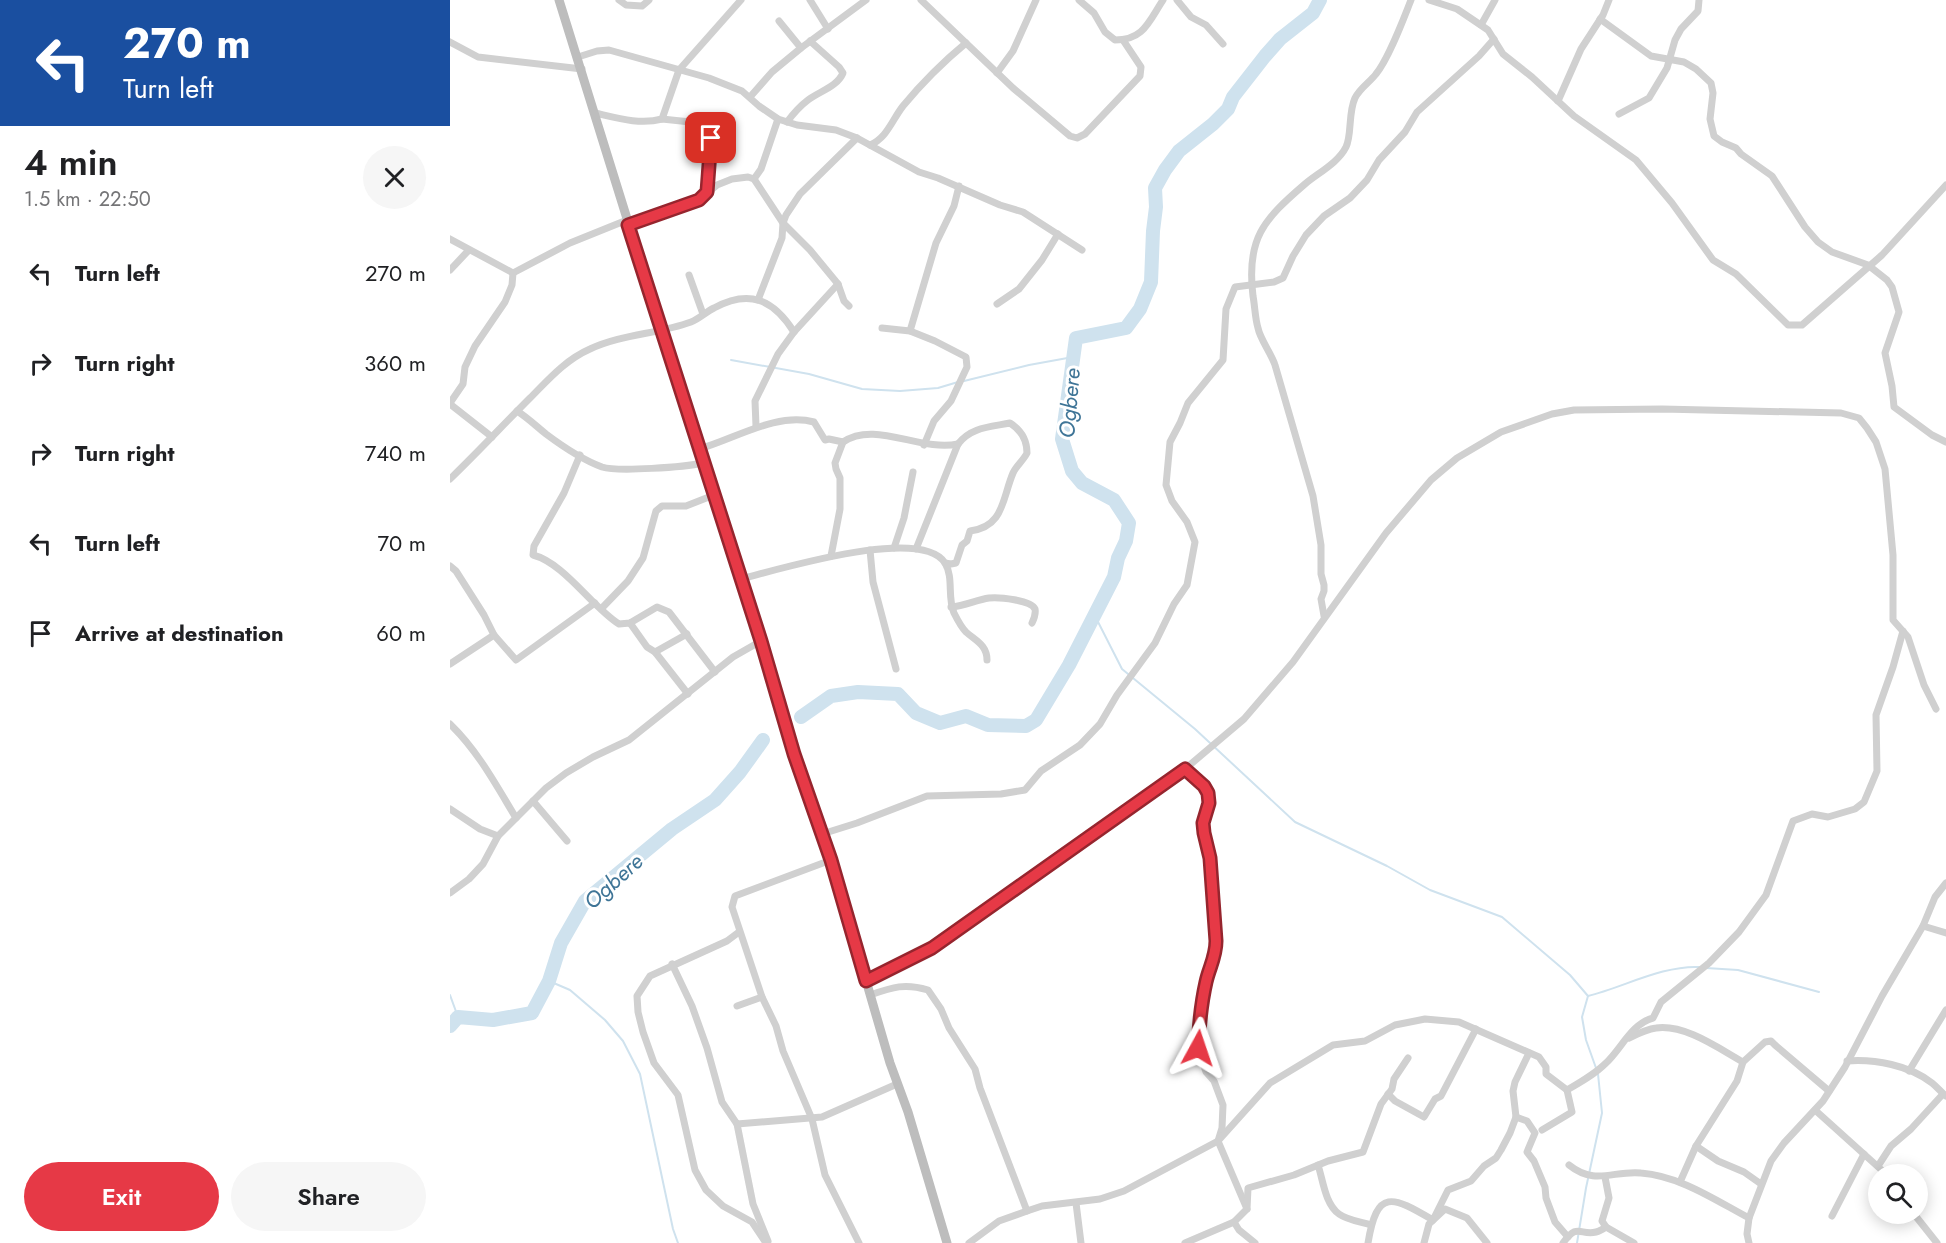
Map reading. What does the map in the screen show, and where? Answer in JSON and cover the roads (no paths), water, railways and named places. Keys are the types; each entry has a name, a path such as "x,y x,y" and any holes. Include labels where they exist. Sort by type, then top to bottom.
{"main road":[{"path":"560,0 703,463 761,641 794,754 831,860 946,1243"}],"street":[{"path":"619,0 626,5 642,6 649,0"},
{"path":"662,119 679,70 741,0"},
{"path":"810,0 828,29"},
{"path":"750,98 772,72 866,0"},
{"path":"921,0 997,73 1070,136 1077,138 1085,134 1140,76 1141,67 1123,40"},
{"path":"997,73 1013,51 1036,0"},
{"path":"1078,0 1094,13 1110,38 1123,40 1133,38 1142,32 1163,0"},
{"path":"1177,0 1191,17 1206,25 1223,44"},
{"path":"1324,616 1321,599 1324,585 1313,496 1275,365 1258,329 1251,259 1254,245 1272,215 1334,161 1345,148 1355,98 1377,74 1411,0"},
{"path":"1429,0 1457,9 1488,30 1503,54 1574,116 1636,160 1672,203 1713,261 1736,274 1788,325 1802,325 1882,255 1946,185"},
{"path":"1481,25 1495,0"},
{"path":"1558,101 1581,49 1609,0"},
{"path":"1619,114 1649,98 1661,79 1681,29 1698,10 1699,0"},
{"path":"1600,19 1651,56 1684,62 1696,69 1711,83 1713,93 1710,118 1714,136 1736,148 1772,176 1805,227 1818,242 1832,252 1868,265 1887,280 1892,287 1899,312 1885,353 1894,407 1932,435 1946,442"},
{"path":"779,21 801,48"},
{"path":"822,834 927,796 1001,794 1025,790 1041,771 1080,745 1100,724 1117,695 1155,643 1173,604 1187,585 1195,542 1187,522 1172,501 1166,485 1170,442 1188,403 1223,360 1226,309 1234,287 1274,282 1283,278 1306,235 1324,216 1350,198 1362,186 1379,160 1405,132 1417,112 1479,56 1494,39"},
{"path":"787,122 808,100 826,90 842,77 840,67 810,41"},
{"path":"450,42 478,57 582,69"},
{"path":"870,145 880,141 902,107 943,63 966,43"},
{"path":"578,57 609,50 709,78 742,91 778,119 836,130 857,138 919,172 1023,212 1082,250"},
{"path":"595,113 628,120 652,122 662,119 700,123 709,128 710,168 707,192"},
{"path":"754,179 761,169 778,119"},
{"path":"758,300 782,238 783,223 800,194 857,138"},
{"path":"513,273 570,243 699,200 707,192 732,179 748,177 754,179 783,223 810,250 838,284 844,301 849,306"},
{"path":"910,331 936,243 954,206 959,186"},
{"path":"997,304 1020,289 1058,234"},
{"path":"450,240 513,273"},
{"path":"450,270 468,251"},
{"path":"492,437 450,404 463,384 465,367 475,346 505,302 512,285 513,273"},
{"path":"689,275 703,314"},
{"path":"756,426 755,401 778,354 794,332 838,284"},
{"path":"450,479 564,364 588,349 643,332 662,330 693,321 723,303 741,297 758,300 771,306 783,315 794,332"},
{"path":"882,328 910,331 966,357 967,367 955,393 934,421 924,445"},
{"path":"866,981 932,948 1185,769 1244,719 1293,662 1386,533 1431,480 1457,458 1501,432 1552,414 1574,410 1746,411 1841,413 1859,418 1876,442 1885,469 1893,555 1892,614 1896,625 1908,637 1924,686 1936,709"},
{"path":"517,411 546,434 580,455 608,468 648,468 703,463"},
{"path":"699,449 720,443 756,426 796,419 817,424 825,440 843,442 859,434 871,434 924,445 958,444"},
{"path":"740,579 831,556 894,548 931,551 945,563 956,563 970,531 982,529 998,517 1014,471 1027,453 1025,440 1014,424 978,428 958,444 916,549"},
{"path":"831,556 840,509 840,478 836,463 843,442"},
{"path":"580,455 564,493 532,551 532,555 555,568 619,624 630,624 657,607 669,612 715,672"},
{"path":"894,548 904,518 913,472"},
{"path":"450,566 456,571 494,635 516,660 599,605 628,580 643,558 659,507 686,506 714,495"},
{"path":"870,550 873,582 896,669"},
{"path":"945,563 950,583 951,607 964,630 987,652 987,660"},
{"path":"951,607 988,598 1019,601 1033,607 1035,615 1032,623"},
{"path":"630,624 688,694"},
{"path":"1567,1090 1606,1063 1640,1023 1653,1018 1660,1002 1709,963 1739,932 1766,895 1793,821 1812,814 1828,817 1855,809 1864,802 1877,771 1876,716 1903,631"},
{"path":"655,652 687,634"},
{"path":"450,664 494,635"},
{"path":"450,893 469,879 483,864 498,836 533,801 566,773 629,740 734,657 761,641"},
{"path":"450,724 476,753 516,818"},
{"path":"1185,769 1204,786 1209,803 1203,823 1210,858 1216,952 1206,984 1198,1048 1206,1072 1214,1081 1223,1105 1222,1128 1218,1141 1247,1209"},
{"path":"533,801 567,841"},
{"path":"450,809 480,829 498,836"},
{"path":"831,860 735,896 732,907 762,998 776,1026 783,1051 812,1119 825,1175 859,1243"},
{"path":"1749,1243 1747,1234 1749,1218 1771,1161 1829,1091 1923,926 1935,897 1946,883"},
{"path":"1923,926 1946,933"},
{"path":"739,932 727,941 650,975 637,996 638,1012 658,1071 678,1095 695,1170 706,1190 723,1206 752,1222 767,1243"},
{"path":"672,964 699,1027 722,1102 737,1124 753,1204 767,1243"},
{"path":"870,995 892,987 909,985 928,990 975,1069 980,1088 1027,1211"},
{"path":"737,1006 762,998"},
{"path":"1909,1071 1946,1010"},
{"path":"969,1243 999,1221 1027,1211 1042,1206 1100,1199 1124,1191 1218,1141 1270,1083 1333,1045 1365,1041 1395,1025 1425,1019 1459,1022 1542,1060 1546,1074 1567,1090 1572,1113 1542,1130"},
{"path":"1626,1039 1654,1028 1668,1028 1684,1032 1743,1062"},
{"path":"1388,1094 1395,1101 1424,1117 1435,1100 1441,1096 1476,1029"},
{"path":"1680,1182 1696,1146 1737,1081 1743,1062 1765,1042 1771,1041 1829,1091"},
{"path":"1433,1220 1448,1190 1466,1184 1484,1166 1496,1158 1510,1133 1516,1116 1513,1091 1519,1072 1529,1053"},
{"path":"1185,1243 1234,1222 1247,1209 1248,1188 1363,1152 1381,1104 1397,1073 1408,1058"},
{"path":"1847,1061 1866,1060 1909,1071 1931,1082 1944,1095 1891,1146 1879,1164"},
{"path":"737,1124 812,1119 846,1108 897,1084"},
{"path":"1815,1110 1876,1164"},
{"path":"1516,1116 1527,1121 1536,1133 1527,1152 1545,1187 1546,1198 1555,1221 1566,1240 1578,1230 1595,1233 1606,1227"},
{"path":"1696,1146 1718,1161 1761,1184"},
{"path":"1832,1216 1864,1154"},
{"path":"1318,1165 1328,1197 1335,1210 1347,1218 1371,1225"},
{"path":"1569,1165 1583,1174 1605,1177 1639,1172 1680,1182 1749,1218"},
{"path":"1605,1177 1609,1198 1602,1218 1606,1227 1634,1243"},
{"path":"1368,1243 1371,1225 1381,1205 1396,1201 1433,1220"},
{"path":"1076,1203 1081,1243"},
{"path":"1424,1243 1429,1224 1445,1209 1467,1218 1487,1243"},
{"path":"1234,1222 1239,1230 1255,1243"},
{"path":"1922,1224 1938,1243 1946,1238"}],"waterway":[{"name":"Ogbere","path":"801,717 831,696 858,692 898,694 916,713 940,723 966,716 988,725 1026,726 1036,720 1069,665 1114,577 1118,558 1126,541 1129,523 1114,500 1082,483 1072,471 1062,439 1076,338 1126,328 1140,309 1151,282 1156,207 1155,188 1165,170 1179,151 1228,109 1233,97 1265,56 1280,39 1313,13 1320,0"},
{"path":"964,381 1073,357"},
{"path":"731,360 809,374 862,389 900,391 938,388 958,382"},
{"path":"1094,614 1122,669 1195,729 1295,822 1387,866 1430,890 1502,917 1570,975 1588,996"},
{"name":"Ogbere","path":"450,1026 458,1017 493,1020 532,1013 549,981 561,943 585,901 672,829 715,800 740,772 763,740"},
{"path":"1588,996 1672,969 1700,967"},
{"path":"1706,968 1738,970 1819,992"},
{"path":"549,981 570,990 605,1020 623,1041 640,1074 673,1229 678,1243"},
{"path":"450,995 458,1017"},
{"path":"1588,996 1582,1017 1586,1040 1596,1068"},
{"path":"1577,1243 1602,1113 1598,1074"}]}
